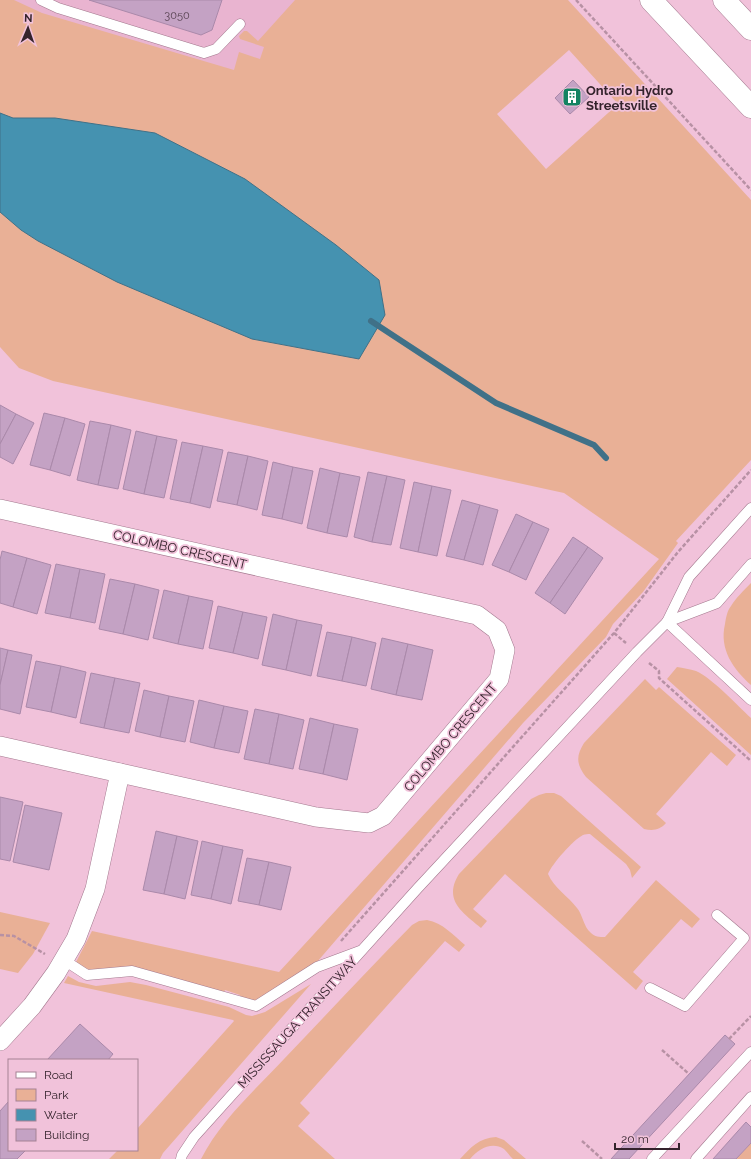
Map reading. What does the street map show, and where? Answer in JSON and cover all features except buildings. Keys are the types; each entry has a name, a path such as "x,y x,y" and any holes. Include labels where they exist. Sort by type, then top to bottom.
{"main road":[{"path":"651,0 751,107"},
{"path":"724,0 751,29"}],"street":[{"name":"COLOMBO CRESCENT","path":"0,509 478,615 497,630 504,650 499,679 383,816 369,823 316,817 0,746"},
{"path":"0,1042 32,1006 57,958 76,939 95,889 120,773"}],"lane":[{"path":"41,0 58,8 204,54 216,49 240,24"},
{"path":"667,622 689,577 751,508"},
{"path":"667,622 717,603 751,564"},
{"path":"667,622 751,700"},
{"name":"MISSISSAUGA TRANSITWAY","path":"181,1159 194,1137 417,888 667,622"},
{"path":"650,988 685,1006 744,938 718,915"},
{"path":"57,958 87,975 132,970 256,1006 317,967 362,951"},
{"path":"652,1159 751,1052"},
{"path":"696,1159 751,1097"}],"path":[{"path":"576,0 751,190"},
{"path":"317,967 614,633 678,552 751,470"},
{"path":"659,671 659,678 751,760"},
{"path":"0,935 14,936 57,958"},
{"path":"730,1039 751,1016"},
{"path":"662,1050 689,1074"},
{"path":"582,1141 602,1159"}],"shaded area":[{"path":"0,0 339,0 260,89"}],"green space":[{"path":"0,0 14,0 42,13 234,70 239,52 260,59 264,47 240,39 239,36 244,31 247,31 258,41 295,0 568,0 751,200 751,460 676,541 678,543 643,592 613,624 606,637 523,723 311,969 253,1005 239,1000 240,995 225,990 223,994 140,973 98,975 75,964 92,931 279,972 659,559 564,493 53,381 19,368 0,347","holes":["569,50 618,104 546,169 497,114"]},
{"path":"751,583 751,685 738,672 729,658 724,642 724,633 726,617 730,608"},
{"path":"677,667 694,670 702,674 751,718 751,755 667,679"},
{"path":"645,679 656,690 659,687 736,755 727,766 711,752 656,814 666,823 659,829 653,830 644,829 586,777 580,768 578,760 578,756 584,743"},
{"path":"546,793 554,793 561,796 641,867 632,878 630,870 626,864 590,834 583,835 563,853 548,874 557,888 577,908 588,930 597,936 605,937 656,880 700,919 692,928 681,919 633,972 643,981 636,990 505,874 473,909 487,921 481,928 461,911 457,905 453,891 459,874 531,799"},
{"path":"0,912 50,923 33,954 18,973 0,969"},
{"path":"427,920 443,927 465,945 459,952 445,941 300,1103 310,1113 298,1126 335,1159 201,1159 218,1131 250,1094 412,925 419,921"},
{"path":"68,976 79,982 96,986 130,982 229,1007 246,1015 252,1016 265,1012 311,984 163,1153 160,1159 109,1159 117,1151 138,1151 138,1128 234,1021 64,983"},
{"path":"496,1137 504,1140 526,1159 513,1159 504,1149 490,1146 481,1149 470,1159 460,1159 480,1141"},
{"path":"751,1143 751,1159 736,1159"}],"water":[{"path":"0,113 13,118 55,118 155,133 245,179 336,245 379,280 385,315 359,359 252,339 117,282 38,241 21,230 0,212"}],"waterway":[{"path":"371,321 496,403 594,445 606,458"}],"place":[{"name":"Ontario Hydro Streetsville","path":"572,97"}]}
